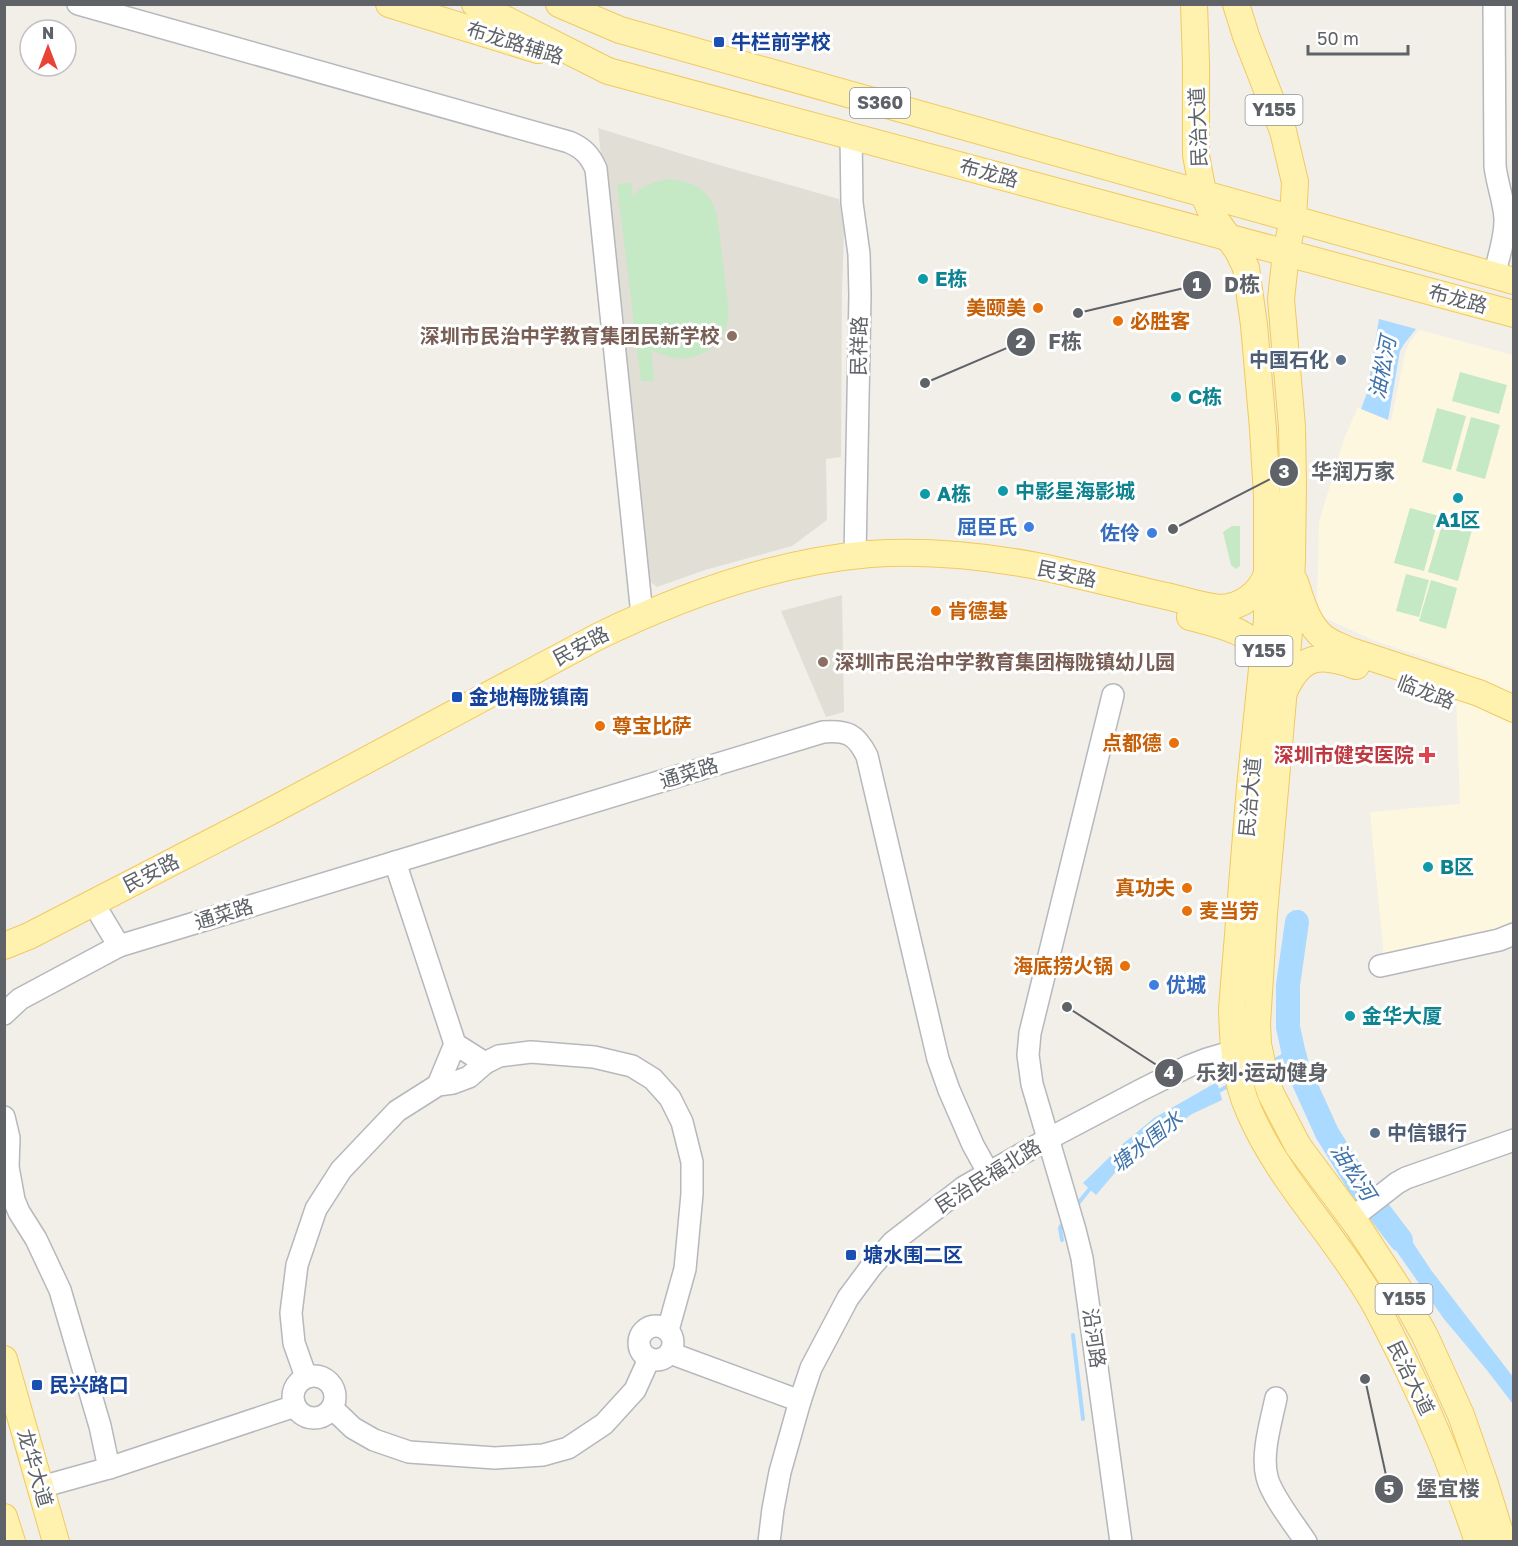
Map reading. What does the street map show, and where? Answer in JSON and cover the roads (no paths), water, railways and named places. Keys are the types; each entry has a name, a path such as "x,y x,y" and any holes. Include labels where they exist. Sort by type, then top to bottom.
{"main road":[{"name":"布龙路辅路","path":"389,4 608,71"},
{"name":"布龙路","path":"475,4 608,71 1514,314"},
{"name":"布龙路","path":"559,4 620,30 1504,278"},
{"name":"民治大道","path":"1194,4 1196,155 1203,194 1213,216 1238,251 1246,268 1254,325 1267,496 1289,632 1264,913 1257,1024 1250,1065 1248,1110 1268,1149 1301,1199 1354,1270 1379,1313 1438,1433 1478,1542"},
{"name":"民治大道","path":"1236,4 1283,131 1295,182 1293,219 1286,253 1281,299 1292,427 1293,485 1280,573 1267,620 1250,786 1232,1009 1250,1065 1272,1094 1298,1146 1366,1206 1400,1292 1430,1346 1461,1415 1503,1542"},
{"name":"民安路","path":"5,959 29,936 263,815 597,637 642,615 745,579 787,567 855,556 905,553 944,554 1040,567 1207,614"},
{"name":"民安路","path":"5,959 101,916 212,861 584,661 682,614 749,592 827,577 898,569 968,570 1207,614"},
{"path":"1207,614 1245,600 1280,573 1322,637 1340,653"},
{"path":"1207,614 1257,645 1263,659"},
{"path":"1284,693 1290,678 1305,663 1340,653"},
{"name":"临龙路","path":"1340,653 1479,693 1514,709"},
{"name":"临龙路","path":"1340,653 1514,726"},
{"name":"龙华大道","path":"4,1359 56,1542"},
{"path":"4,1517 12,1542"}],"street":[{"path":"78,4 569,142 586,152 596,169 642,615"},
{"path":"1494,4 1495,166 1505,221 1504,278"},
{"name":"民祥路","path":"851,136 852,203 859,254 860,295 855,556"},
{"name":"沿河路","path":"1113,695 1030,1033 1028,1055 1032,1084 1082,1258 1121,1542"},
{"name":"通菜路","path":"4,1014 21,999 119,946 823,732 836,731 851,734 861,743 867,756 942,1076 973,1145 988,1172"},
{"path":"395,862 455,1044 485,1064"},
{"path":"101,916 119,946"},
{"path":"1380,966 1499,940 1514,934"},
{"path":"438,1085 455,1044"},
{"path":"306,1377 294,1343 291,1313 297,1265 316,1209 341,1170 397,1111 438,1085 453,1083 469,1077 499,1056 531,1052 594,1057 632,1066 653,1079 670,1098 682,1122 692,1162 692,1194 685,1269 668,1330"},
{"name":"民治民福北路","path":"770,1542 780,1472 811,1368 848,1298 893,1242 964,1187 988,1172 1189,1066 1207,1059 1250,1065"},
{"path":"4,1117 9,1138 8,1167 14,1200 36,1239 60,1290 98,1415 109,1468"},
{"path":"1366,1206 1397,1183 1417,1174 1514,1140"},
{"path":"656,1325 668,1330 673,1344 670,1353 661,1359 649,1359 639,1348 641,1333 648,1327 656,1325"},
{"path":"670,1353 800,1401"},
{"path":"332,1408 353,1428 374,1440 409,1452 495,1458 543,1455 568,1448 604,1424 635,1390 649,1359"},
{"path":"316,1376 327,1380 333,1388 335,1395 332,1408 322,1416 309,1417 295,1406 293,1399 296,1386 306,1377 316,1376"},
{"path":"1276,1398 1266,1448 1266,1477 1270,1488 1306,1542"},
{"path":"41,1487 109,1468 295,1406"}],"water":[{"path":"1379,319 1416,329 1400,351 1388,420 1361,409 1367,393"},
{"path":"1288,922 1305,922 1298,968 1299,993 1279,992"},
{"path":"1279,1020 1299,1021 1298,1038 1301,1056 1315,1088 1298,1096 1288,1065"},
{"path":"1217,1082 1222,1100 1192,1114 1155,1139 1119,1168 1096,1195 1083,1183 1124,1143 1154,1118"},
{"path":"1327,1110 1347,1153 1371,1187 1357,1193 1310,1118"},
{"path":"1386,1212 1394,1214 1431,1270 1513,1377 1513,1404 1444,1319 1374,1219"}],"waterway":[{"name":"油松河","path":"1297,922 1288,985 1288,1027 1298,1069 1327,1133 1359,1185 1401,1240"},
{"name":"塘水围水","path":"1270,1063 1289,1052"},
{"name":"塘水围水","path":"1217,1092 1232,1084"},
{"name":"塘水围水","path":"1076,1206 1092,1186"},
{"name":"塘水围水","path":"1062,1240 1060,1228 1064,1221"},
{"name":"塘水围水","path":"1073,1335 1083,1419"}],"place":[{"name":"牛栏前学校","path":"719,42"},
{"name":"E栋","path":"923,279"},
{"name":"美颐美","path":"1038,308"},
{"name":"D栋","path":"1078,313"},
{"name":"必胜客","path":"1118,321"},
{"name":"深圳市民治中学教育集团民新学校","path":"732,336"},
{"name":"中国石化","path":"1341,360"},
{"name":"F栋","path":"925,383"},
{"name":"C栋","path":"1176,397"},
{"name":"中影星海影城","path":"1003,491"},
{"name":"A栋","path":"925,494"},
{"name":"A1区","path":"1458,498"},
{"name":"屈臣氏","path":"1029,527"},
{"name":"华润万家","path":"1173,529"},
{"name":"佐伶","path":"1152,533"},
{"name":"肯德基","path":"936,611"},
{"name":"深圳市民治中学教育集团梅陇镇幼儿园","path":"823,662"},
{"name":"金地梅陇镇南","path":"457,697"},
{"name":"尊宝比萨","path":"600,726"},
{"name":"点都德","path":"1174,743"},
{"name":"深圳市健安医院","path":"1427,755"},
{"name":"B区","path":"1428,867"},
{"name":"真功夫","path":"1187,888"},
{"name":"麦当劳","path":"1187,911"},
{"name":"海底捞火锅","path":"1125,966"},
{"name":"优城","path":"1154,985"},
{"name":"乐刻·运动健身","path":"1067,1007"},
{"name":"金华大厦","path":"1350,1016"},
{"name":"中信银行","path":"1375,1133"},
{"name":"塘水围二区","path":"851,1255"},
{"name":"堡宜楼","path":"1365,1379"},
{"name":"民兴路口","path":"37,1385"}]}
